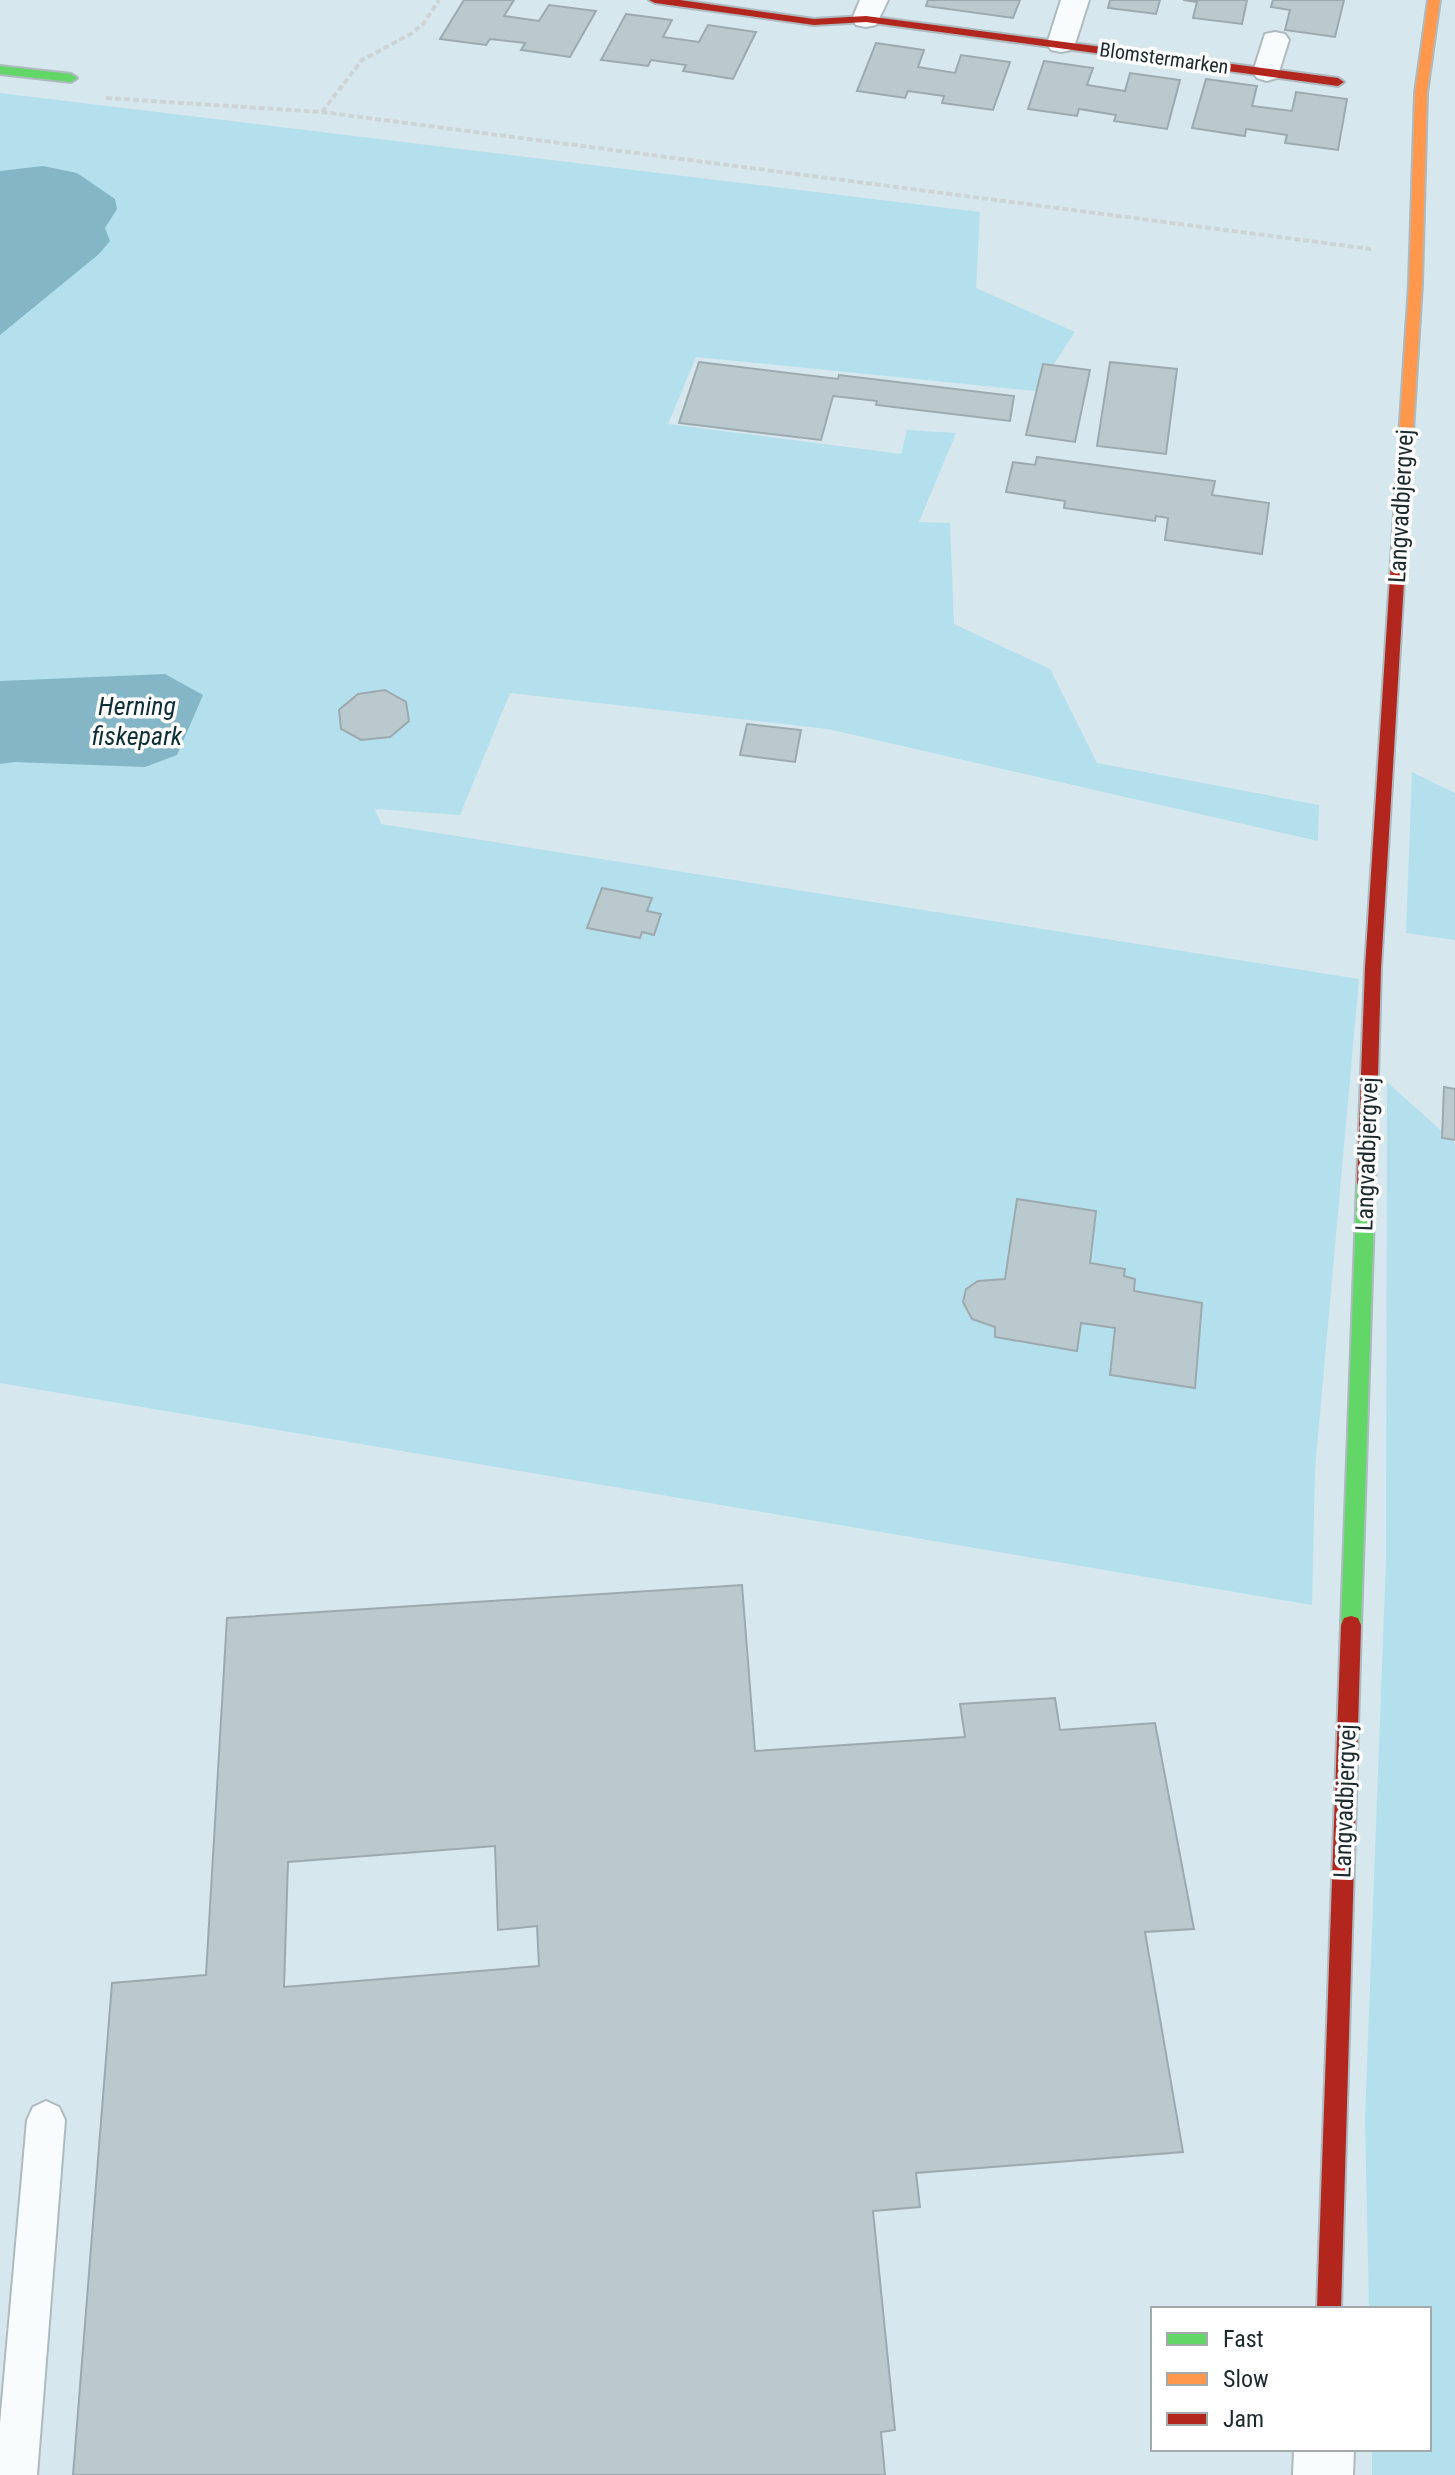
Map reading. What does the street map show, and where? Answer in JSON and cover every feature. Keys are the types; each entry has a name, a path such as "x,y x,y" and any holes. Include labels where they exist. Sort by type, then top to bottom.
{"street":[{"name":"Blomstermarken","path":"655,0 814,22 870,10 1061,44 1338,82"},
{"path":"1061,44 1075,0"},
{"name":"Langvadbjergvej","path":"1329,2307 1373,968 1417,255 1421,95 1426,34 1434,0"},
{"path":"1267,72 1275,40"},
{"path":"0,70 71,78"},
{"path":"1323,2475 1324,2451"}],"lane":[{"path":"16,2475 46,2120"}],"path":[{"path":"322,112 362,60 411,34 423,24 439,0"},
{"path":"95,98 322,112 1417,255"}],"shaded area":[{"path":"0,93 980,212 976,288 1075,332 1036,391 696,357 668,424 901,454 907,430 956,433 919,522 950,523 954,624 1050,669 1097,763 1319,805 1318,841 828,729 510,693 460,815 375,809 381,824 1359,979 1315,1469 1312,1605 0,1383"},
{"path":"1412,772 1455,793 1455,940 1406,933"},
{"path":"1387,1082 1455,1143 1455,2475 1372,2475 1372,2451 1431,2451 1431,2307 1369,2307 1365,2119 1386,1559"}],"water":[{"path":"43,166 77,173 115,199 117,209 105,228 110,241 99,254 0,335 0,171"},
{"name":"Herning fiskepark","path":"165,674 203,695 177,755 145,767 0,764 0,681"}],"building":[{"path":"464,0 514,0 504,16 539,21 549,5 596,11 570,57 521,50 525,43 490,39 486,45 440,39"},
{"path":"928,0 1020,0 1013,18 926,6"},
{"path":"1110,0 1160,0 1156,14 1108,8"},
{"path":"1183,0 1247,0 1242,24 1193,18 1197,2"},
{"path":"1273,0 1344,0 1335,37 1285,30 1290,10 1271,7"},
{"path":"626,14 672,20 663,37 699,42 708,25 756,32 733,79 683,71 686,65 651,60 648,66 601,60"},
{"path":"876,43 924,50 918,67 955,73 961,55 1010,62 993,110 942,103 944,96 908,91 905,98 857,91"},
{"path":"1044,61 1093,68 1087,85 1125,91 1130,73 1180,80 1167,129 1114,121 1116,115 1079,109 1077,116 1028,109"},
{"path":"1206,79 1257,86 1252,106 1292,111 1296,92 1347,99 1338,150 1285,143 1287,135 1246,129 1245,136 1192,128"},
{"path":"699,362 1014,396 1010,421 876,405 877,401 833,396 821,440 679,423"},
{"path":"1110,362 1177,369 1166,454 1097,446"},
{"path":"1043,364 1090,370 1075,442 1026,435"},
{"path":"1037,457 1215,481 1212,495 1269,503 1262,554 1165,540 1168,518 1156,516 1155,521 1064,508 1065,501 1006,492 1013,462 1035,465"},
{"path":"385,690 406,702 409,721 390,737 361,740 341,729 339,710 358,694"},
{"path":"747,724 801,730 795,762 740,755"},
{"path":"602,888 652,898 647,911 661,914 654,935 642,932 640,938 587,928"},
{"path":"1444,1087 1455,1089 1455,1140 1442,1138"},
{"path":"1017,1199 1096,1211 1090,1263 1125,1269 1124,1276 1135,1279 1134,1291 1202,1303 1195,1388 1110,1375 1115,1328 1081,1323 1077,1351 995,1337 995,1327 972,1319 963,1302 966,1289 978,1281 1005,1279"},
{"path":"742,1585 755,1751 965,1737 960,1704 1055,1698 1060,1730 1155,1723 1194,1929 1145,1932 1183,2152 916,2173 920,2207 873,2211 895,2430 881,2432 885,2475 73,2475 112,1983 206,1975 227,1618","holes":["495,1846 498,1930 537,1926 539,1966 284,1987 288,1862"]}],"traffic: fast":[{"path":"0,70 71,78"},
{"path":"1351,1625 1366,1183"}],"traffic: slow":[{"path":"1401,514 1416,284 1421,93 1434,0"}],"traffic: jam":[{"path":"655,0 814,22 866,19 1338,82"},
{"path":"1366,1183 1373,968 1401,514"},
{"path":"1329,2307 1351,1625"}]}
